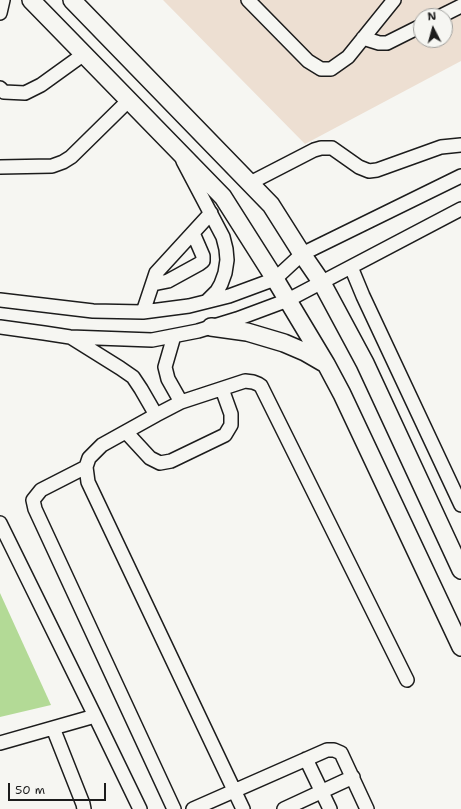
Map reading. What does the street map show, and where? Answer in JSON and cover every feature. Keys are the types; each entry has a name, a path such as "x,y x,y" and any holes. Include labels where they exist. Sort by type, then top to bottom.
{"main road":[{"path":"31,0 223,197 288,300 342,394 461,647"},
{"path":"76,2 271,205 322,283 364,363 461,570"},
{"path":"211,327 247,332 284,343 326,364"}],"street":[{"path":"0,13 3,0"},
{"path":"248,0 308,60 321,69 331,69 348,56 394,0"},
{"path":"363,38 379,43 387,43 413,30"},
{"path":"0,88 4,92 25,93 40,85 84,54"},
{"path":"0,167 52,166 62,162 71,157 129,100"},
{"path":"250,183 314,150 321,148 332,148 359,167 369,171 377,170 441,147 461,145"},
{"path":"177,149 223,237 226,249 227,260 225,273 221,284 217,291 206,301"},
{"path":"0,300 93,311 143,312 189,306 229,296 275,279 302,254 461,176"},
{"path":"0,327 44,332 70,337 152,340 211,327 288,300 461,210"},
{"path":"143,312 156,273 211,213"},
{"path":"153,284 168,281 203,261 203,256 193,233"},
{"path":"351,267 363,296 461,505"},
{"path":"174,336 165,367 168,379 181,402"},
{"path":"70,337 132,377 141,388 156,415"},
{"path":"243,809 88,482 86,467 89,458 102,445 181,402 245,382 253,382 261,386 407,680"},
{"path":"126,432 150,458 160,463 171,462 225,435 232,425 231,414 222,389"},
{"path":"86,467 41,490 33,500 35,509 174,809"},
{"path":"0,523 140,809"},
{"path":"0,743 95,716"},
{"path":"53,728 84,809"},
{"path":"193,809 327,750 334,750 341,753 367,809"},
{"path":"306,759 330,809"},
{"path":"284,809 353,777"}],"shaded area":[{"path":"163,0 461,0 461,61 305,144"}],"green space":[{"path":"0,593 51,705 0,717"}]}
